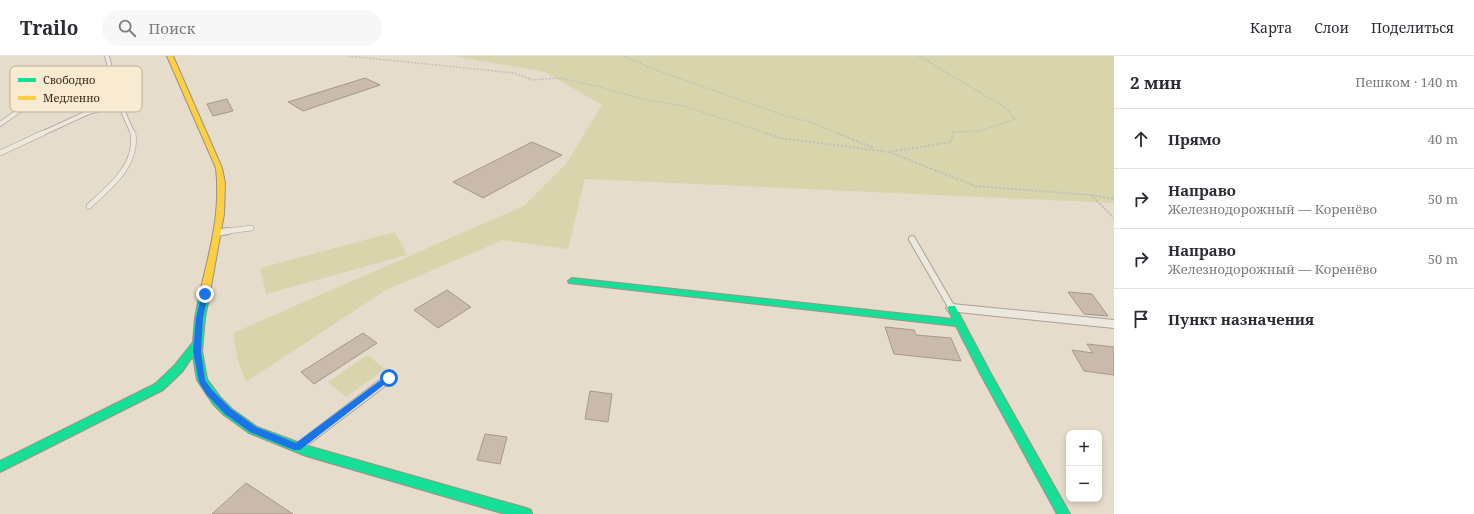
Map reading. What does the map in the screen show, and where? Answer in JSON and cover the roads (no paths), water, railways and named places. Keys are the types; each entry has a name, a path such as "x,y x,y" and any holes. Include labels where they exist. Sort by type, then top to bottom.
{"main road":[{"path":"170,56 221,176 222,200 200,318 198,342 198,362 202,380 218,401 228,412 253,430 297,448 400,479 526,514"},
{"path":"572,281 787,306 959,323"},
{"path":"952,308 986,374 1064,514"},
{"path":"0,467 159,387 178,369 198,342"}],"street":[{"path":"952,308 1114,324"}],"lane":[{"path":"107,56 110,66"},
{"path":"0,124 17,112"},
{"path":"0,153 89,112"},
{"path":"89,206 120,174 131,156 134,145 133,135 124,112"},
{"path":"216,233 251,228"},
{"path":"912,238 952,308"},
{"path":"297,448 389,378"}]}
